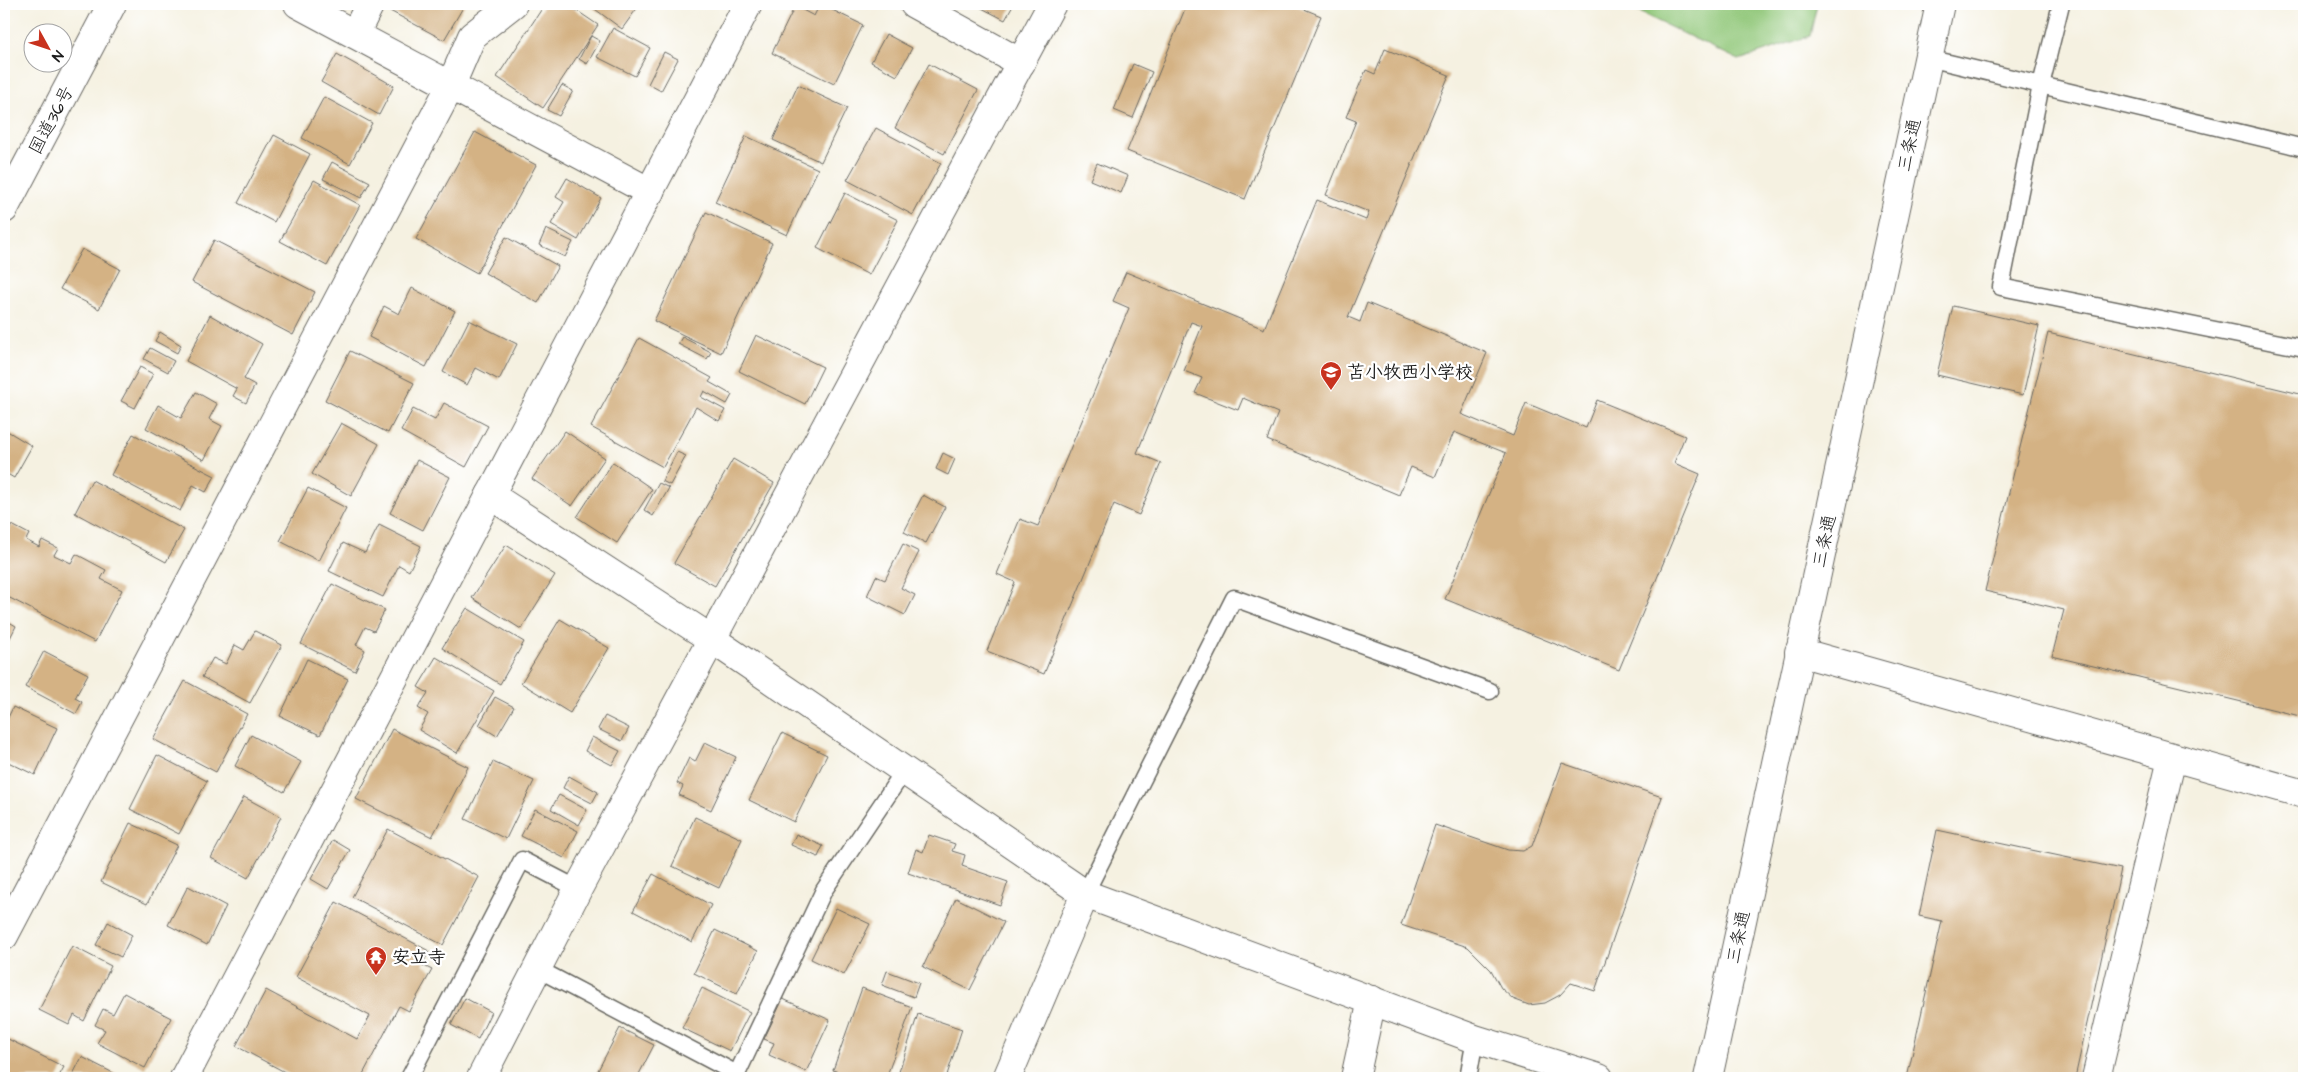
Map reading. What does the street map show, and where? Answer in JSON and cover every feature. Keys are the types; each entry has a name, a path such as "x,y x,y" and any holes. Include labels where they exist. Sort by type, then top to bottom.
{"main road":[{"name":"国道36号","path":"4,209 112,4"},
{"path":"298,4 650,192"},
{"path":"354,34 370,4"},
{"path":"4,936 450,85 472,36 513,4"},
{"path":"184,1078 748,4"},
{"path":"914,4 1021,63"},
{"path":"481,1078 578,889 1052,4"},
{"name":"三条通","path":"1708,1078 1940,4"},
{"path":"490,495 713,640 1085,894 1475,1039 1599,1078"},
{"path":"1799,652 2304,794"},
{"path":"2096,1078 2172,758"},
{"path":"1008,1078 1085,894"},
{"path":"1355,1078 1372,1000"}],"lane":[{"path":"2061,4 2041,85 2001,287 2304,348"},
{"path":"1928,58 2304,148"},
{"path":"1085,894 1234,598 1490,691"},
{"path":"536,968 737,1074 824,890 904,770"},
{"path":"408,1078 522,860 578,889"},
{"path":"1468,1078 1475,1039"}],"green space":[{"path":"1622,4 1817,4 1810,36 1739,60"}],"building":[{"path":"394,4 465,4 444,40 390,11"},
{"path":"545,4 567,4 598,25 543,108 497,77"},
{"path":"588,4 640,4 622,29"},
{"path":"820,4 863,25 834,84 772,53 795,6 814,16"},
{"path":"974,4 1014,4 1005,20"},
{"path":"1187,4 1292,4 1321,16 1245,199 1127,151"},
{"path":"613,28 650,48 635,76 597,57"},
{"path":"886,34 912,48 897,76 871,62"},
{"path":"591,36 600,41 587,64 579,59"},
{"path":"1385,49 1449,75 1348,317 1360,322 1367,303 1487,353 1461,414 1513,436 1526,403 1586,428 1597,400 1685,436 1674,463 1700,474 1619,670 1445,599 1506,453 1454,432 1435,477 1411,467 1399,495 1267,440 1278,413 1243,398 1238,410 1195,393 1202,378 1184,371 1202,326 1191,322 1137,453 1161,463 1139,515 1114,504 1044,674 987,651 1015,582 997,574 1020,519 1038,526 1129,308 1113,301 1126,272 1264,329 1317,200 1366,220 1369,212 1326,195 1356,121 1346,117 1366,70 1375,74"},
{"path":"664,52 678,59 661,91 648,84"},
{"path":"337,54 394,86 379,115 321,82"},
{"path":"929,64 978,90 944,154 895,128"},
{"path":"1133,64 1152,72 1133,118 1114,110"},
{"path":"562,85 573,91 559,116 547,110"},
{"path":"798,85 847,108 821,162 773,140"},
{"path":"324,97 372,123 350,164 302,138"},
{"path":"876,128 941,163 913,215 847,180"},
{"path":"475,132 536,165 477,273 416,239"},
{"path":"274,135 310,154 274,222 238,203"},
{"path":"746,136 818,169 787,235 715,202"},
{"path":"332,162 370,182 361,198 323,179"},
{"path":"1097,163 1128,176 1121,193 1090,180"},
{"path":"567,178 601,198 578,240 551,224 564,202 556,197"},
{"path":"314,180 360,205 327,266 280,241"},
{"path":"845,193 898,220 869,275 817,248"},
{"path":"706,212 772,243 721,353 654,321"},
{"path":"546,229 573,242 565,257 539,245"},
{"path":"506,237 558,266 538,303 485,273"},
{"path":"214,240 315,292 293,335 192,282"},
{"path":"82,249 120,269 99,309 60,289"},
{"path":"412,288 455,311 426,367 369,337 384,306 399,314"},
{"path":"1953,306 2039,326 2023,395 1937,375"},
{"path":"210,315 262,344 244,379 255,385 246,403 233,396 237,389 186,361"},
{"path":"469,320 517,344 499,380 476,368 467,385 443,372"},
{"path":"160,332 181,345 177,353 155,341"},
{"path":"2048,333 2304,395 2304,717 2052,656 2064,610 1985,591"},
{"path":"756,335 823,367 805,404 739,371"},
{"path":"682,337 711,352 707,359 678,344"},
{"path":"639,338 712,378 709,382 732,395 727,404 704,391 701,397 725,410 719,421 696,407 663,467 591,427"},
{"path":"150,348 174,361 168,372 144,359"},
{"path":"350,351 414,383 388,433 325,400"},
{"path":"140,367 153,374 135,408 121,401"},
{"path":"196,392 217,404 209,419 222,426 204,460 146,428 158,405 181,418"},
{"path":"444,403 488,426 466,467 401,431 413,409 435,420"},
{"path":"341,423 379,444 351,496 312,474"},
{"path":"4,429 32,446 14,478 4,472"},
{"path":"565,431 605,458 572,506 532,479"},
{"path":"133,434 215,476 206,492 193,485 180,511 111,475"},
{"path":"677,452 686,456 670,485 662,481"},
{"path":"943,453 955,459 948,475 936,469"},
{"path":"733,459 774,483 715,586 674,563"},
{"path":"417,460 450,477 423,530 390,513"},
{"path":"613,462 652,489 617,543 577,517"},
{"path":"92,480 184,530 166,562 75,513"},
{"path":"659,483 669,488 653,516 644,510"},
{"path":"308,488 346,508 319,561 280,541"},
{"path":"923,495 945,507 926,543 904,532"},
{"path":"12,525 29,534 26,540 39,547 42,540 58,548 54,555 71,563 76,554 106,570 101,579 122,590 95,642 4,595 4,528 9,530"},
{"path":"379,525 421,546 409,571 399,565 383,597 329,571 343,543 365,553"},
{"path":"903,544 919,552 901,588 915,595 905,615 867,596 876,576 885,580"},
{"path":"506,545 555,575 521,629 472,598"},
{"path":"332,584 385,610 374,631 365,627 356,645 365,650 355,671 301,644"},
{"path":"467,608 524,642 500,684 442,648"},
{"path":"4,619 16,626 4,650"},
{"path":"560,619 609,648 570,713 521,683"},
{"path":"255,631 282,645 250,703 202,677 213,658 226,664 235,645 244,650"},
{"path":"44,651 88,674 75,698 82,702 76,714 25,687"},
{"path":"436,657 494,691 457,753 419,730 428,714 418,708 428,693 418,687"},
{"path":"307,659 348,679 320,735 280,716"},
{"path":"185,681 247,714 216,772 153,739"},
{"path":"495,697 514,707 497,736 479,725"},
{"path":"13,707 57,728 35,775 4,760 4,726"},
{"path":"605,716 629,728 622,741 598,729"},
{"path":"392,729 468,767 432,837 356,799"},
{"path":"782,733 827,755 794,822 749,800"},
{"path":"251,735 301,762 284,792 235,766"},
{"path":"592,737 620,751 612,765 585,751"},
{"path":"705,742 736,757 711,810 679,795 683,786 677,783 689,758 695,762"},
{"path":"157,755 207,781 179,834 130,809"},
{"path":"493,762 534,781 506,839 465,819"},
{"path":"1562,763 1662,797 1595,991 1571,983 1560,995 1545,1003 1529,1005 1513,999 1501,988 1491,970 1468,947 1401,925 1435,825 1508,850 1523,851 1532,846"},
{"path":"569,776 598,792 592,803 563,788"},
{"path":"559,795 587,810 579,825 551,809"},
{"path":"244,797 281,817 248,878 211,858"},
{"path":"535,809 578,831 564,858 521,836"},
{"path":"695,817 742,839 719,888 672,866"},
{"path":"130,823 177,845 147,904 101,882"},
{"path":"388,829 479,877 443,945 352,897"},
{"path":"1937,830 2121,869 2075,1078 1907,1078 1942,921 1919,916"},
{"path":"796,834 823,846 818,857 791,845"},
{"path":"929,835 955,844 952,851 965,855 962,866 1008,882 1000,905 908,873 916,849 923,852"},
{"path":"333,840 350,850 328,889 311,879"},
{"path":"653,874 711,905 692,942 633,911"},
{"path":"188,886 226,906 207,945 168,925"},
{"path":"956,898 1004,922 970,990 923,967"},
{"path":"336,902 429,951 422,965 432,970 409,1011 399,1006 361,1078 296,1078 236,1046 266,990 357,1039 370,1016 296,977"},
{"path":"836,908 870,924 844,975 811,959"},
{"path":"108,922 132,935 121,957 96,945"},
{"path":"715,930 758,951 737,994 694,973"},
{"path":"72,946 111,966 84,1021 74,1015 69,1025 39,1010"},
{"path":"887,971 919,983 914,997 882,985"},
{"path":"702,988 750,1012 730,1051 682,1028"},
{"path":"862,988 912,1007 886,1078 856,1078 833,1070"},
{"path":"124,993 171,1018 145,1068 97,1043 105,1030 95,1025 103,1009 113,1014"},
{"path":"465,998 491,1012 478,1039 451,1025"},
{"path":"783,999 830,1020 806,1072 769,1055 774,1043 764,1039"},
{"path":"918,1014 962,1029 946,1078 897,1078"},
{"path":"620,1028 654,1045 637,1078 594,1078"},
{"path":"4,1037 64,1067 58,1078 4,1078"},
{"path":"82,1057 123,1078 71,1078"}],"place":[{"name":"苫小牧西小学校","path":"1331,391"},
{"name":"安立寺","path":"376,976"}]}
